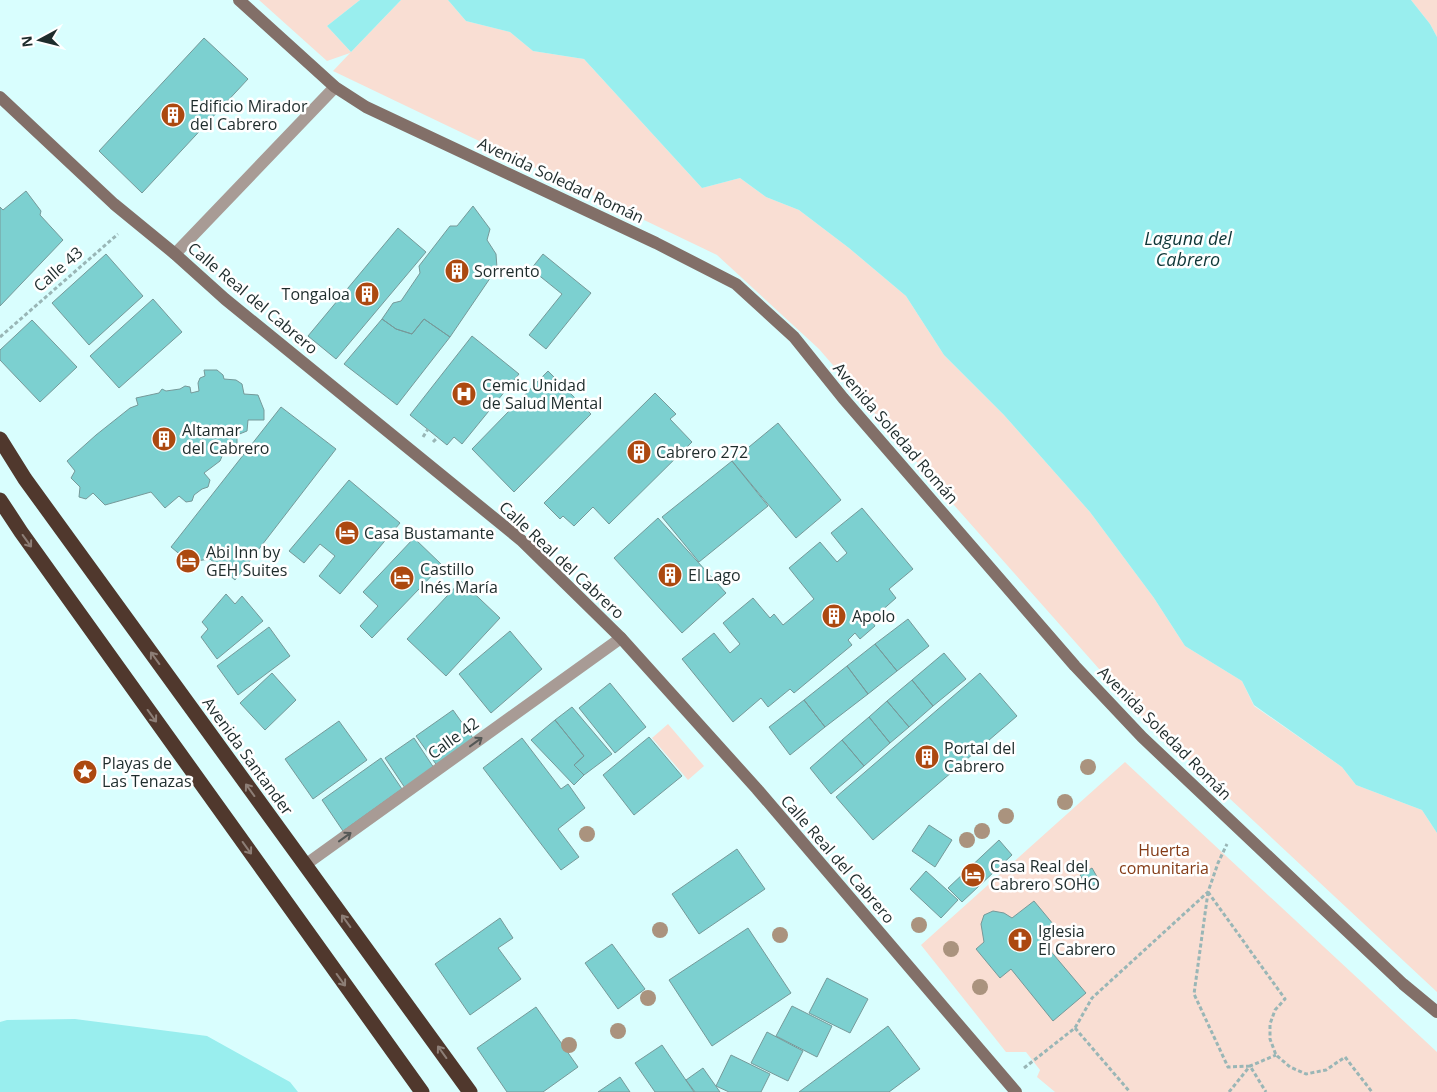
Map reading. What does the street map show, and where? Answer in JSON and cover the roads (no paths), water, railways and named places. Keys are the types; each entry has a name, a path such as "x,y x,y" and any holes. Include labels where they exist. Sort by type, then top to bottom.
{"highway":[{"name":"Avenida Santander","path":"0,439 31,487 470,1092"},
{"path":"0,500 32,548 422,1092"}],"street":[{"name":"Avenida Soledad Román","path":"239,0 335,86 366,107 656,243 736,284 794,337 843,398 1075,666 1142,737 1403,984 1437,1012"},
{"path":"175,254 335,86"},
{"name":"Calle Real del Cabrero","path":"0,97 133,221 175,254 225,299 521,540 621,638 757,789 1016,1092"},
{"name":"Calle 42","path":"305,865 621,638"}],"water":[{"path":"360,0 401,0 351,52 327,26"},
{"name":"Laguna del Cabrero","path":"448,0 1411,0 1430,24 1437,37 1437,833 1422,810 1356,785 1342,767 1254,705 1242,681 1185,646 1154,598 1090,512 1004,415 944,355 906,296 849,248 799,210 766,197 740,178 702,188 584,59 533,51 510,32 466,21"},
{"path":"75,1019 207,1036 290,1082 298,1092 0,1092 0,1022 7,1020"}],"place":[{"name":"Edificio Mirador del Cabrero","path":"173,115"},
{"name":"Sorrento","path":"457,271"},
{"name":"Tongaloa","path":"367,294"},
{"name":"Cemic Unidad de Salud Mental","path":"464,394"},
{"name":"Altamar del Cabrero","path":"164,439"},
{"name":"Cabrero 272","path":"639,452"},
{"name":"Casa Bustamante","path":"347,533"},
{"name":"Abi Inn by GEH Suites","path":"188,561"},
{"name":"El Lago","path":"670,575"},
{"name":"Castillo Inés María","path":"402,578"},
{"name":"Apolo","path":"834,616"},
{"name":"Portal del Cabrero","path":"927,757"},
{"name":"Playas de Las Tenazas","path":"85,772"},
{"name":"Casa Real del Cabrero SOHO","path":"973,875"},
{"name":"Iglesia El Cabrero","path":"1020,940"}],"park label":[{"name":"Huerta comunitaria","path":"1164,859"}]}
